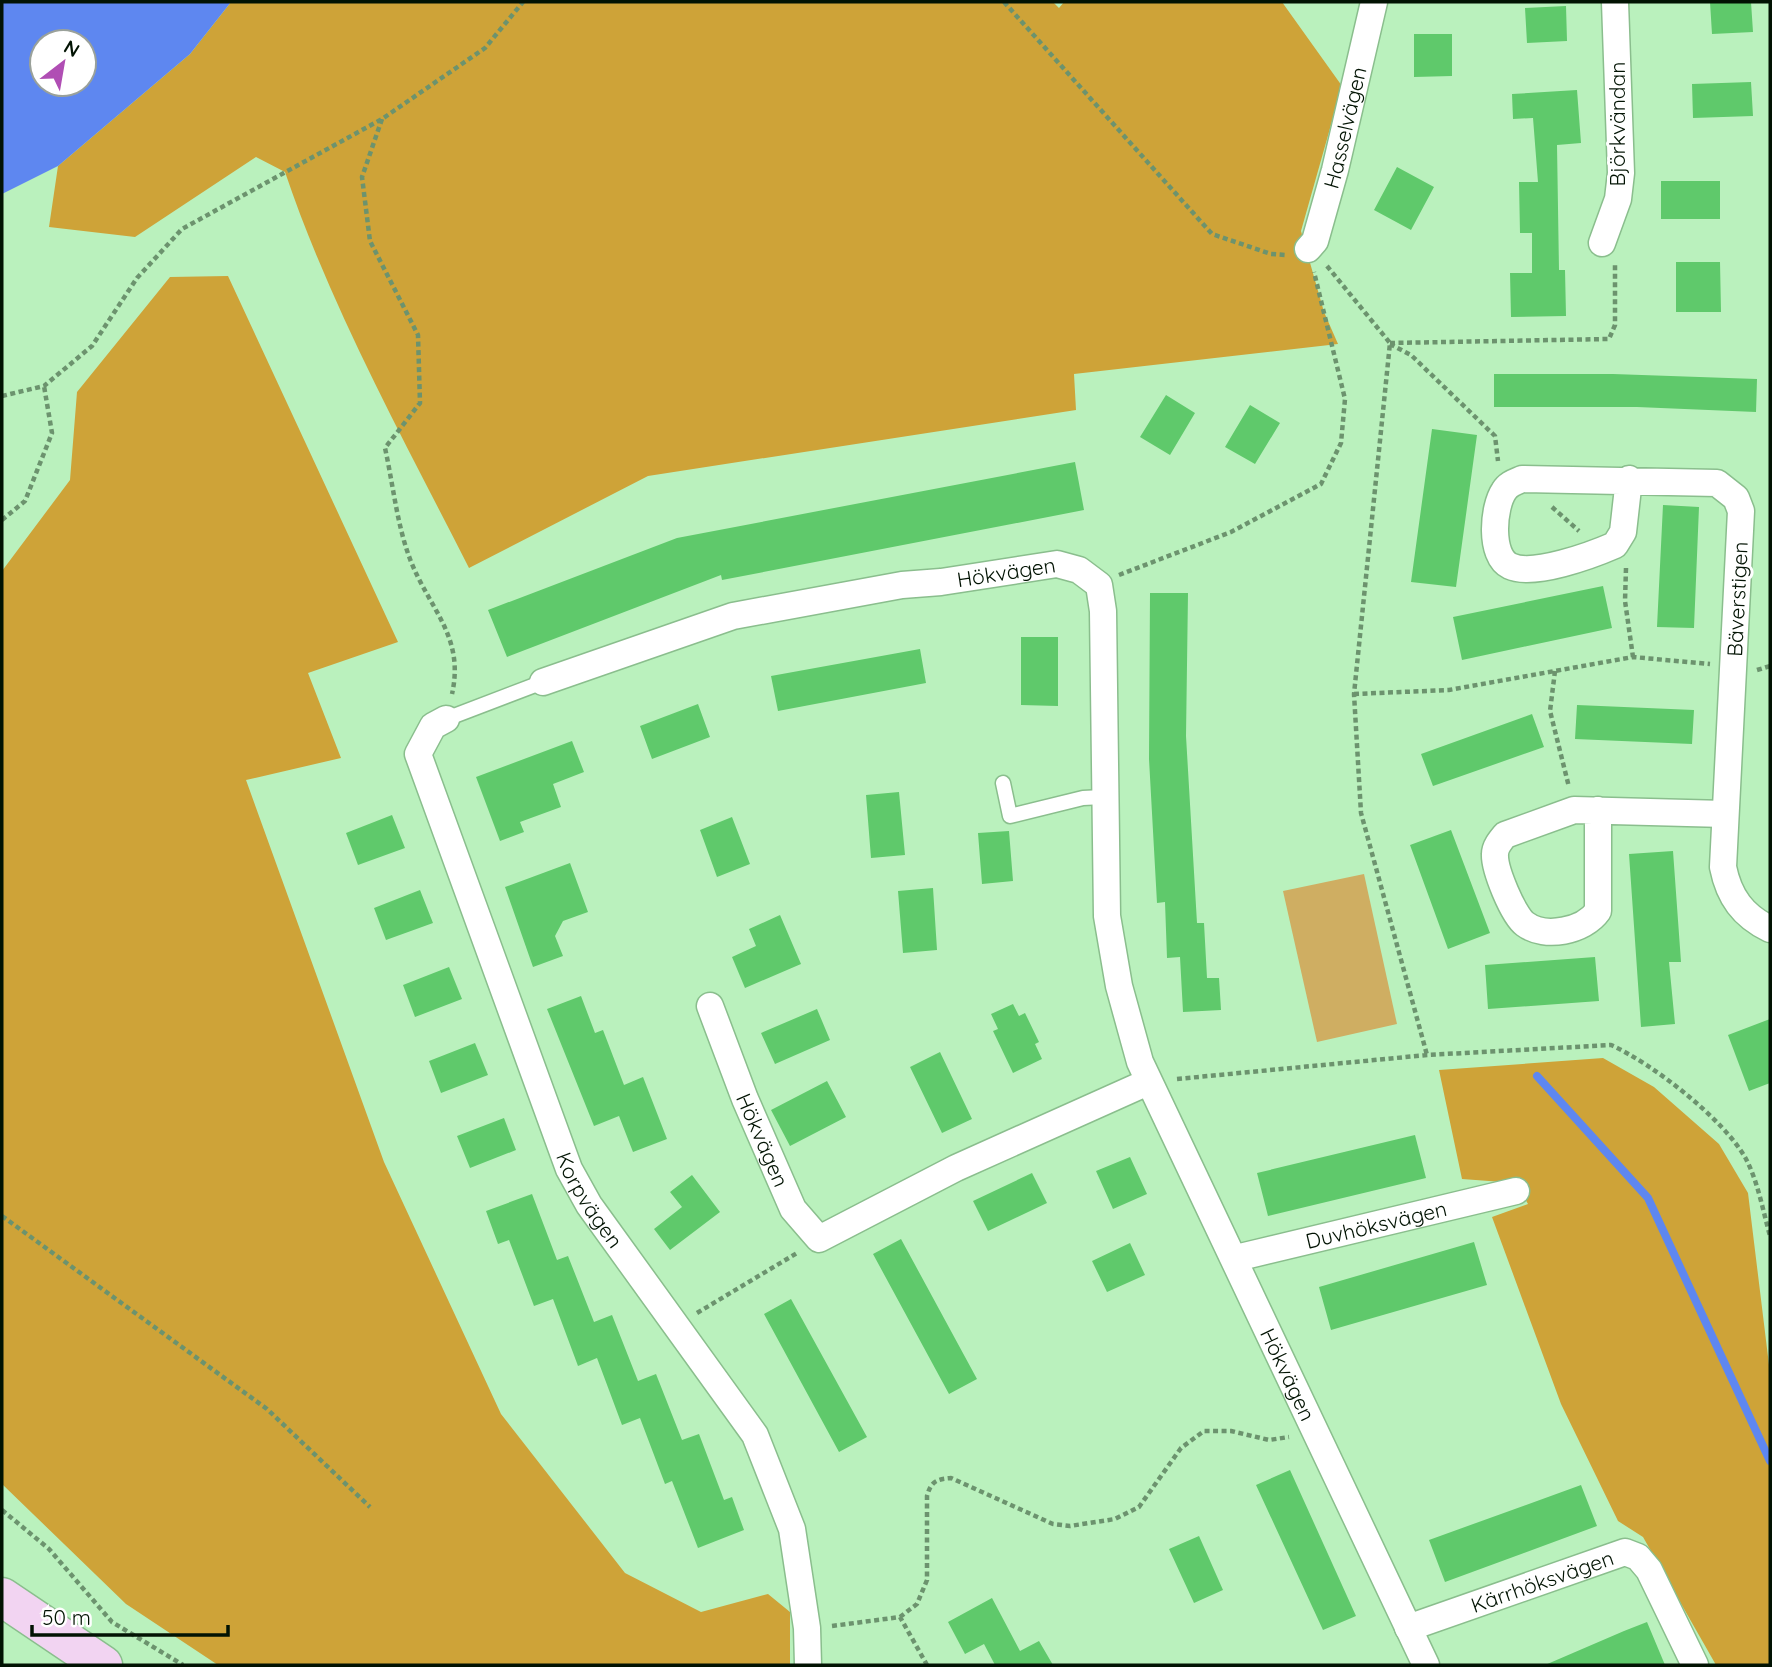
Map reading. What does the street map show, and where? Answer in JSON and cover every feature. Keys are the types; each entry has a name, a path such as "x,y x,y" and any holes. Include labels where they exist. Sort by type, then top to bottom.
{"street":[{"name":"Hasselvägen","path":"1308,249 1315,241 1335,170 1374,2"},
{"name":"Björkvändan","path":"1602,243 1618,199 1621,173 1615,2"},
{"name":"Bäverstigen","path":"1516,482 1629,479 1717,483 1736,498 1741,511 1723,867 1729,890 1742,910 1770,929"},
{"path":"1516,482 1499,501 1496,526 1499,555 1504,563 1520,570 1549,566 1607,549 1623,532 1629,479"},
{"name":"Hökvägen","path":"543,682 733,616 863,591 1057,564 1079,570 1100,585 1103,611 1103,797 1107,916 1119,986 1148,1082 1236,1258 1426,1665"},
{"name":"Korpvägen","path":"446,719 433,726 418,754 569,1169 589,1205 755,1435 792,1529 807,1628 808,1665"},
{"path":"1588,810 1598,911 1591,921 1581,927 1540,931 1527,926 1513,908 1498,870 1495,855 1497,845 1505,835 1518,828 1588,810 1725,814"},
{"name":"Hökvägen","path":"710,1006 745,1099 793,1209 819,1239"},
{"path":"819,1239 956,1168 1148,1082"},
{"name":"Duvhöksvägen","path":"1236,1258 1516,1191"},
{"name":"Kärrhöksvägen","path":"1408,1628 1625,1552 1638,1557 1648,1570 1695,1665"},
{"path":"2,1597 103,1665"}],"lane":[{"path":"446,719 543,682"},
{"path":"1003,783 1010,816 1083,797 1103,797"}],"path":[{"path":"2,396 44,386 92,346 137,278 182,229 382,118 485,48 523,2"},
{"path":"1004,2 1212,234 1271,254 1291,255 1308,249"},
{"path":"382,118 362,177 370,241 418,335 421,403 384,448 410,558 447,631 457,670 446,719"},
{"path":"1390,343 1609,339 1615,326 1615,248 1602,243"},
{"path":"1308,249 1319,256 1390,343 1411,355 1495,436 1498,467 1607,549 1625,555 1625,601 1633,657"},
{"path":"1100,585 1231,532 1321,484 1341,443 1345,400 1308,249"},
{"path":"1390,343 1354,694 1361,813 1427,1055"},
{"path":"2,520 25,501 52,433 44,386"},
{"path":"1354,694 1449,690 1633,657 1733,666 1746,670 1770,666"},
{"path":"1555,671 1550,711 1555,739 1588,810"},
{"path":"1148,1082 1427,1055 1611,1045 1639,1057 1730,1134 1747,1161 1770,1236"},
{"path":"2,1216 267,1409 370,1507"},
{"path":"678,1325 819,1239"},
{"path":"807,1628 900,1617 917,1604 927,1580 927,1496 930,1485 938,1479 951,1478 1053,1524 1070,1526 1115,1519 1139,1507 1181,1448 1204,1432 1231,1431 1269,1440 1302,1436 1315,1429"},
{"path":"2,1510 49,1549 112,1622 183,1665"},
{"path":"900,1617 927,1665"}],"shaded area":[{"path":"231,2 1053,2 1059,8 1064,2 1282,2 1342,86 1301,231 1324,312 1338,344 1074,374 1076,410 648,476 469,568 346,323 303,223 285,172 256,157 135,237 49,227 58,166 190,54"},
{"path":"228,276 398,642 308,673 341,758 246,780 384,1162 501,1414 625,1573 701,1612 768,1594 790,1612 790,1665 218,1665 126,1604 2,1484 2,571 70,480 77,392 170,277"},
{"path":"1364,874 1397,1024 1317,1042 1283,891"},
{"path":"1603,1058 1654,1087 1719,1144 1748,1193 1770,1373 1770,1665 1716,1665 1643,1537 1618,1521 1561,1404 1492,1217 1528,1204 1516,1183 1462,1179 1439,1070"}],"water":[{"path":"2,2 231,2 190,54 58,166 2,194"}],"building":[{"path":"1710,2 1751,2 1753,32 1712,34"},
{"path":"1566,6 1567,41 1527,43 1525,8"},
{"path":"1414,34 1452,34 1452,76 1414,77"},
{"path":"1751,82 1753,116 1693,118 1692,84"},
{"path":"1577,90 1581,143 1557,145 1559,270 1565,270 1566,316 1511,317 1510,273 1532,273 1532,233 1520,233 1519,182 1538,182 1533,118 1513,119 1512,94"},
{"path":"1397,167 1434,187 1411,230 1374,210"},
{"path":"1661,181 1720,181 1720,219 1661,219"},
{"path":"1676,262 1720,262 1721,312 1676,312"},
{"path":"1494,374 1613,374 1757,379 1756,412 1637,407 1494,407"},
{"path":"1166,395 1195,413 1170,455 1140,437"},
{"path":"1250,405 1280,423 1255,464 1225,447"},
{"path":"1432,429 1477,435 1456,587 1411,582"},
{"path":"1075,462 1084,510 722,580 721,575 507,657 488,610 677,538"},
{"path":"1663,505 1699,507 1694,628 1657,627"},
{"path":"1603,586 1612,628 1462,660 1453,617"},
{"path":"1150,593 1188,593 1186,736 1197,923 1204,923 1207,978 1219,978 1221,1010 1183,1012 1180,957 1167,958 1165,902 1157,903 1149,759"},
{"path":"1021,637 1058,637 1058,706 1021,705"},
{"path":"920,649 926,683 778,711 771,676"},
{"path":"698,704 710,737 652,759 640,726"},
{"path":"1577,705 1694,710 1692,744 1575,739"},
{"path":"1532,714 1544,747 1433,786 1421,754"},
{"path":"572,741 584,772 553,784 561,807 520,822 524,832 500,841 476,777"},
{"path":"899,792 905,855 871,858 866,795"},
{"path":"392,815 405,848 358,865 346,833"},
{"path":"732,817 750,864 717,877 700,830"},
{"path":"1451,830 1490,933 1448,949 1410,845"},
{"path":"1009,831 1013,881 982,884 978,833"},
{"path":"1673,851 1681,962 1669,962 1675,1024 1641,1027 1629,854"},
{"path":"570,863 588,912 563,921 555,936 563,956 533,967 505,887"},
{"path":"933,888 937,950 903,953 898,891"},
{"path":"420,890 433,923 386,940 374,908"},
{"path":"780,915 801,964 745,988 732,957 756,946 749,929"},
{"path":"1595,957 1599,1001 1488,1009 1485,965"},
{"path":"449,967 462,999 415,1017 403,985"},
{"path":"581,996 595,1033 603,1030 624,1085 643,1077 667,1139 633,1152 619,1116 594,1126 547,1009"},
{"path":"1013,1004 1019,1016 1025,1013 1039,1042 1035,1044 1042,1059 1013,1073 993,1031 998,1029 991,1014"},
{"path":"817,1009 830,1040 775,1064 761,1033"},
{"path":"1770,1019 1770,1083 1749,1091 1728,1035"},
{"path":"475,1043 488,1075 441,1093 429,1061"},
{"path":"940,1052 972,1119 942,1133 910,1067"},
{"path":"827,1081 846,1117 790,1146 771,1110"},
{"path":"504,1118 516,1150 470,1168 457,1136"},
{"path":"1415,1135 1426,1178 1268,1216 1257,1173"},
{"path":"1130,1157 1147,1194 1113,1209 1096,1171"},
{"path":"1032,1173 1047,1203 988,1231 973,1201"},
{"path":"692,1175 720,1212 670,1250 654,1229 682,1207 670,1192"},
{"path":"532,1194 557,1260 568,1256 594,1322 612,1315 638,1381 656,1374 682,1440 699,1434 724,1500 732,1497 744,1530 698,1548 672,1481 665,1484 640,1418 622,1425 597,1358 578,1366 553,1299 534,1306 509,1240 498,1244 486,1211"},
{"path":"901,1239 977,1379 949,1394 873,1254"},
{"path":"1474,1242 1487,1285 1331,1330 1319,1287"},
{"path":"1130,1243 1145,1275 1107,1292 1092,1261"},
{"path":"791,1299 867,1437 839,1452 764,1314"},
{"path":"1290,1470 1356,1616 1323,1630 1256,1485"},
{"path":"1581,1485 1597,1526 1445,1582 1429,1540"},
{"path":"1199,1536 1223,1590 1194,1603 1169,1549"},
{"path":"992,1598 1020,1651 1039,1641 1053,1665 995,1665 984,1644 965,1654 948,1622"},
{"path":"1647,1622 1665,1665 1545,1665 1624,1631"}],"waterway":[{"path":"1537,1076 1648,1198 1770,1461"}]}
